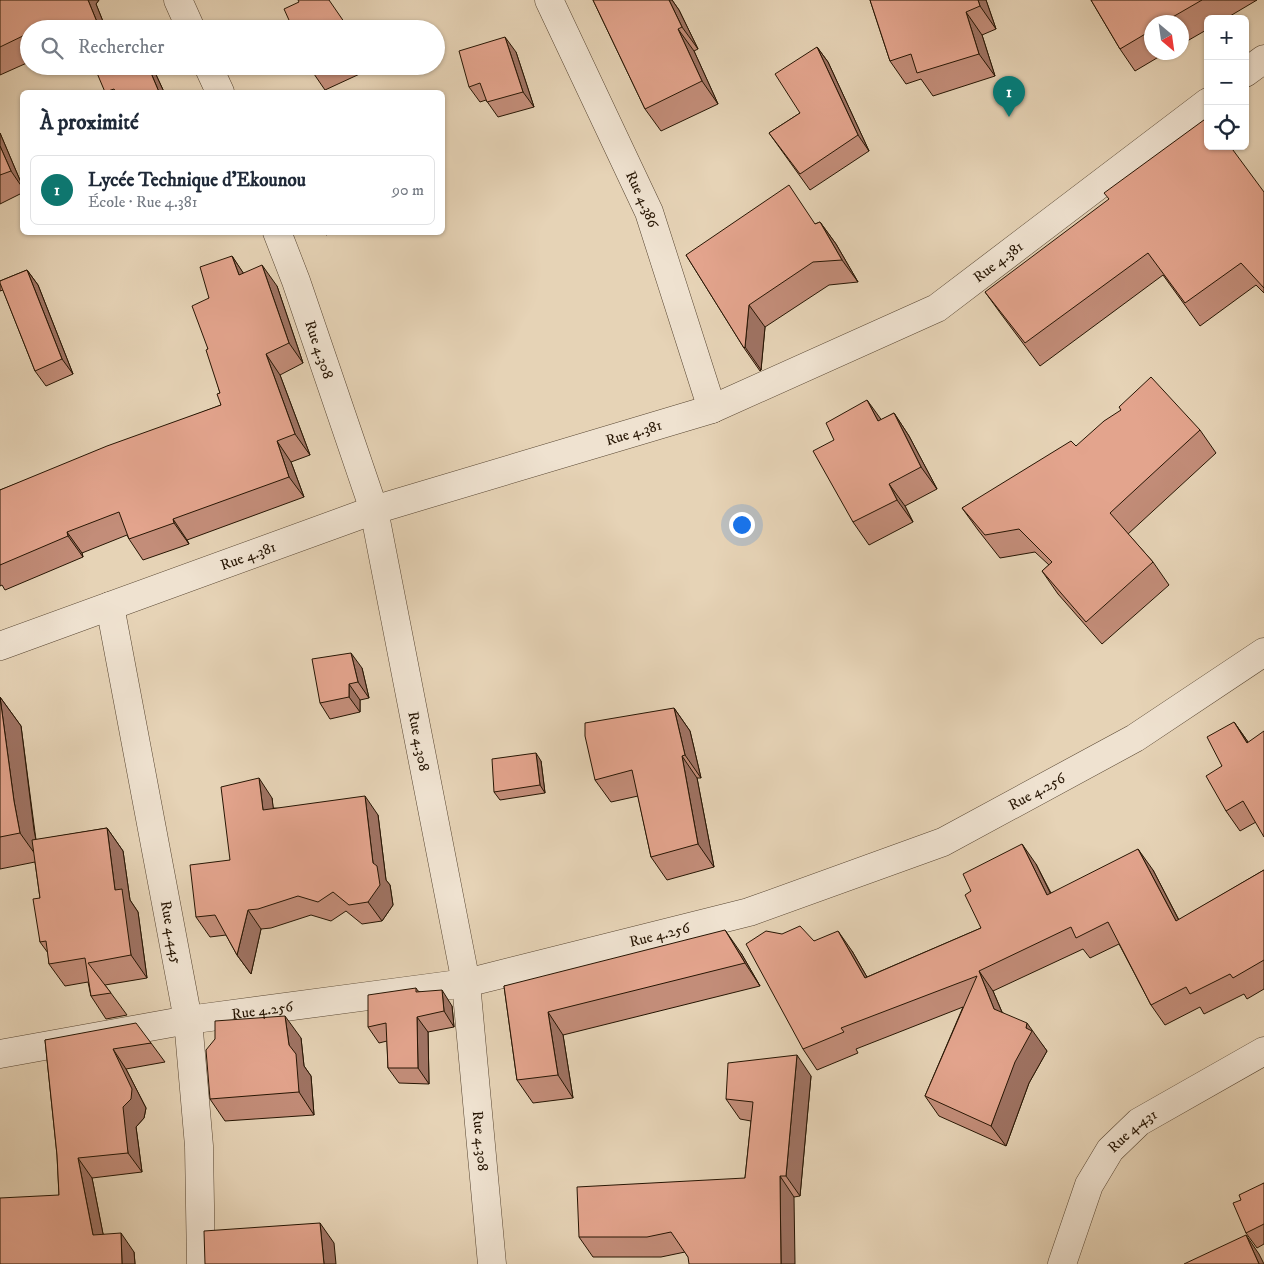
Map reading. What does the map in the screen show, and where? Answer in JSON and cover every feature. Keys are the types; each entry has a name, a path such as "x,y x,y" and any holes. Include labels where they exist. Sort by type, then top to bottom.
{"street":[{"path":"178,0 187,20"},
{"name":"Rue 4.386","path":"549,0 649,212 712,409"},
{"path":"1249,71 1264,59"},
{"path":"212,75 219,90"},
{"name":"Rue 4.381","path":"0,646 374,510 712,409 937,308 1204,105"},
{"name":"Rue 4.308","path":"278,235 296,281 374,510 466,983 492,1264"},
{"name":"Rue 4.445","path":"110,606 188,1020 199,1146 201,1264"},
{"name":"Rue 4.256","path":"0,1054 188,1020 466,983 748,912 943,842 1135,738 1264,652"},
{"name":"Rue 4.431","path":"1062,1264 1089,1185 1110,1150 1139,1122 1264,1051"}],"building":[{"path":"0,0 88,0 96,20 20,20 20,37 0,47"},
{"path":"298,0 329,0 343,20 289,20 284,9 299,2"},
{"path":"593,0 669,0 682,27 678,29 702,81 645,109"},
{"path":"870,0 978,0 980,6 966,12 979,54 917,73 911,54 890,61"},
{"path":"1091,0 1202,0 1176,15 1144,15 1144,35 1120,49"},
{"path":"505,37 523,92 487,102 480,83 469,87 459,51"},
{"path":"817,47 858,135 800,174 769,133 800,113 775,74"},
{"path":"98,75 152,75 158,90 114,89 104,90"},
{"path":"1204,120 1204,150 1233,150 1264,192 1264,288 1241,263 1185,303 1148,253 1025,343 985,292 1109,199 1104,193"},
{"path":"0,146 11,171 0,175"},
{"path":"789,185 815,224 820,222 842,260 813,262 749,305 744,348 686,255"},
{"path":"232,256 239,275 262,265 289,343 266,354 295,434 277,441 289,477 173,519 174,523 129,539 119,512 67,532 68,536 0,565 0,490 107,446 221,405 217,394 220,393 206,350 208,349 192,306 209,298 200,267"},
{"path":"27,270 62,359 35,371 0,283 0,281"},
{"path":"1151,377 1200,430 1110,513 1153,562 1086,622 1042,571 1052,562 1019,529 985,535 962,508 1071,441 1076,446 1104,421 1121,410 1119,407"},
{"path":"867,400 878,421 894,413 921,467 889,484 897,500 853,522 813,451 834,440 826,423"},
{"path":"351,653 358,682 349,684 349,697 320,703 312,659"},
{"path":"0,697 20,833 0,837"},
{"path":"674,708 685,755 682,756 698,844 651,857 632,770 595,780 585,736 585,723"},
{"path":"1234,722 1247,743 1264,731 1264,837 1243,801 1226,811 1206,776 1222,766 1207,737"},
{"path":"536,753 540,785 494,792 492,759"},
{"path":"259,778 263,810 365,796 373,863 377,866 380,885 368,902 349,905 333,892 318,902 298,896 258,909 248,910 237,955 215,915 196,917 190,865 230,860 221,787"},
{"path":"107,828 115,890 122,889 131,955 88,963 111,993 91,996 85,958 49,964 46,941 40,942 33,899 40,898 32,840"},
{"path":"1022,844 1047,895 1138,849 1176,921 1264,870 1264,960 1233,978 1230,974 1190,994 1186,987 1151,1005 1108,922 1076,938 1071,927 979,971 994,1009 1027,1023 1026,1028 1032,1031 1015,1062 991,1126 925,1096 977,976 841,1028 844,1032 803,1049 746,944 766,931 782,934 800,926 814,941 838,931 865,978 981,928 965,895 971,891 963,874"},
{"path":"725,930 745,963 548,1012 558,1075 517,1080 504,986"},
{"path":"416,988 416,992 442,990 444,1011 417,1017 418,1068 388,1068 386,1023 368,1027 368,995"},
{"path":"285,1016 289,1045 296,1054 299,1092 210,1099 206,1050 215,1039 215,1021"},
{"path":"136,1023 151,1043 113,1049 132,1089 131,1099 123,1107 128,1153 78,1158 93,1235 121,1233 122,1264 0,1264 0,1198 59,1195 57,1155 45,1040"},
{"path":"797,1055 786,1176 780,1176 781,1264 689,1264 688,1257 671,1232 647,1237 579,1237 577,1187 745,1178 753,1102 726,1099 728,1063"},
{"path":"1264,1183 1264,1224 1246,1233 1233,1203 1241,1200 1239,1195"},
{"path":"320,1223 324,1264 205,1264 204,1231"},
{"path":"1246,1235 1259,1264 1184,1264"}],"place":[{"name":"Lycée Technique d'Ekounou","path":"1009,117"}]}
